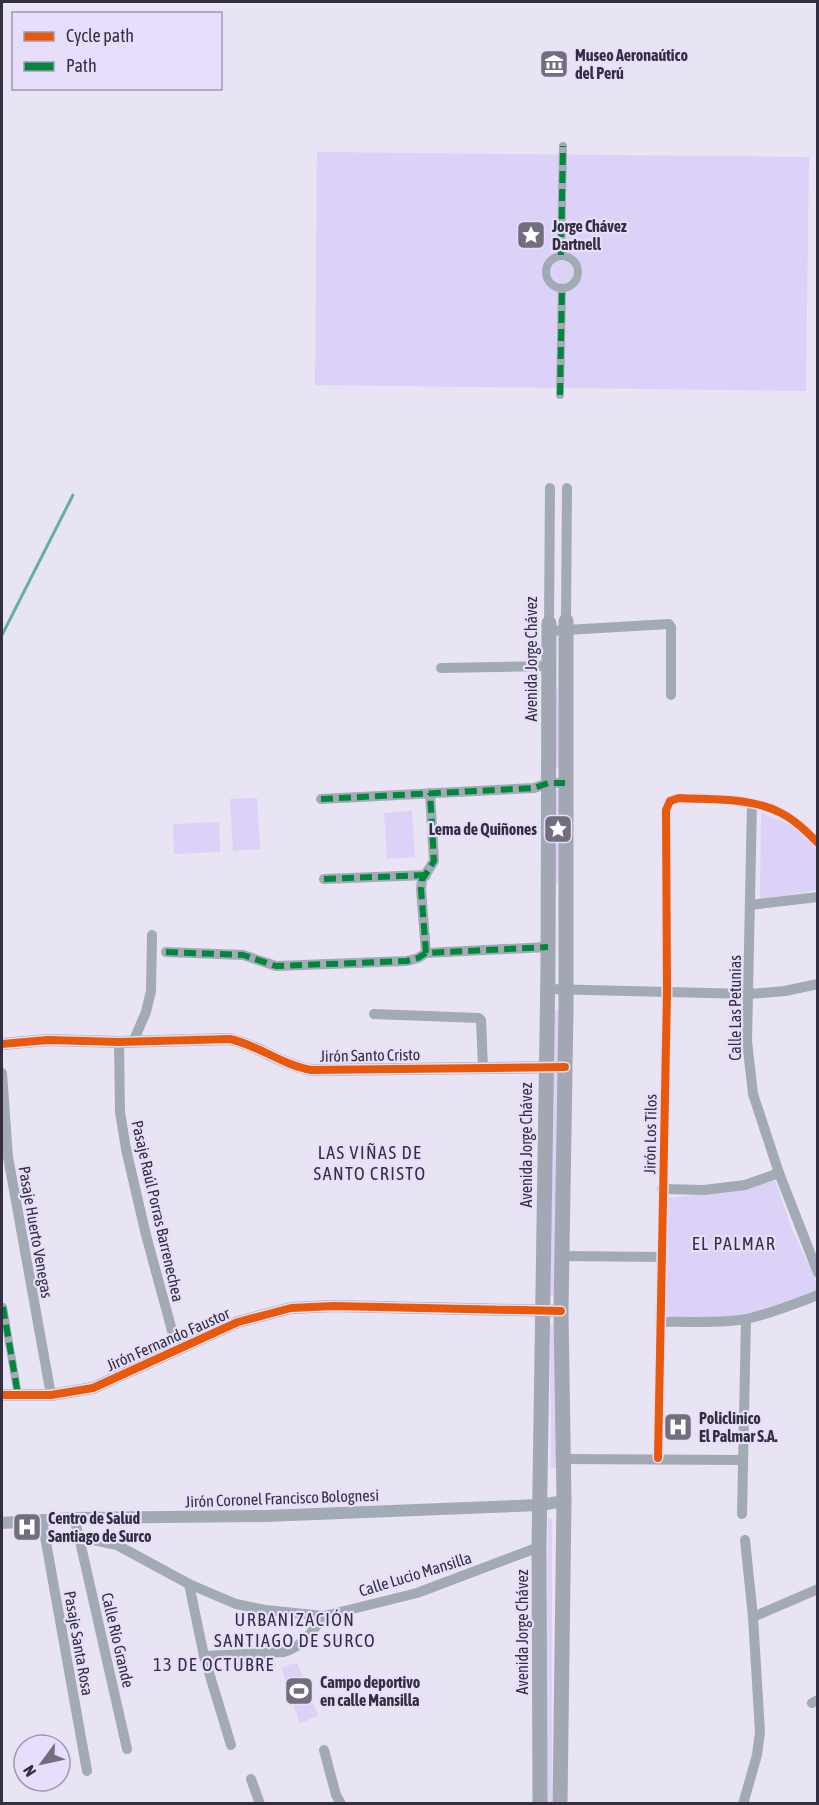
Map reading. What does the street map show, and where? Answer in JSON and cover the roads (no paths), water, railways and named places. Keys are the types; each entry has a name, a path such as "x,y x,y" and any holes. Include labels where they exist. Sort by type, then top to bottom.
{"main road":[{"path":"560,1803 564,1502 561,1311 566,990 566,626"},
{"name":"Avenida Jorge Chávez","path":"540,1803 539,1547 548,947 549,627"},
{"path":"549,672 566,679"}],"street":[{"path":"561,255 563,146"},
{"path":"561,255 574,262 578,272 571,285 561,288 551,284 546,274 551,259 561,255"},
{"path":"560,395 561,288"},
{"name":"Avenida Jorge Chávez","path":"549,627 550,488"},
{"path":"566,626 567,488"},
{"path":"549,627 669,624 671,627 670,695"},
{"path":"441,668 549,672"},
{"path":"321,799 534,788 548,783 565,783"},
{"path":"426,953 421,889 422,880 434,861 430,793"},
{"name":"Jirón Los Tilos","path":"658,1458 667,992 666,810 670,801 679,798 752,803"},
{"path":"752,803 781,813 804,829 818,843"},
{"name":"Calle Las Petunias","path":"752,803 747,1041 753,1094 779,1173 818,1273"},
{"path":"324,879 426,875"},
{"path":"750,906 818,897"},
{"path":"133,1042 146,1012 151,991 152,935"},
{"path":"166,952 243,955 276,966 407,961 426,953 548,947"},
{"path":"547,989 749,994 785,991 818,984"},
{"path":"374,1014 479,1018 481,1020 483,1067"},
{"name":"Jirón Santo Cristo","path":"2,1044 48,1041 133,1042 230,1039 244,1042 300,1068 311,1070 565,1067"},
{"name":"Pasaje Raúl Porras Barrenechea","path":"118,1042 120,1112 126,1149 146,1235 177,1349"},
{"name":"Pasaje Huerto Venegas","path":"2,1073 8,1157 51,1395"},
{"path":"662,1189 704,1190 745,1185 779,1173"},
{"path":"562,1256 662,1257"},
{"path":"661,1322 746,1319 782,1309 818,1295"},
{"name":"Jirón Fernando Faustor","path":"2,1395 51,1395 93,1388 238,1322 291,1308 334,1306 561,1311"},
{"path":"3,1307 18,1395"},
{"path":"742,1514 746,1319"},
{"path":"564,1459 743,1460"},
{"name":"Jirón Coronel Francisco Bolognesi","path":"2,1523 74,1518 266,1516 540,1505 564,1502"},
{"path":"74,1518 79,1537"},
{"name":"Pasaje Santa Rosa","path":"42,1520 87,1771"},
{"name":"Calle Lucio Mansilla","path":"79,1537 113,1544 189,1584 236,1604 265,1610 324,1616 417,1593 539,1547"},
{"name":"Calle Río Grande","path":"79,1537 128,1749"},
{"path":"743,1803 757,1755 760,1732 753,1617 745,1540"},
{"path":"189,1584 204,1656 231,1745"},
{"path":"753,1617 818,1590"},
{"path":"204,1656 284,1652 294,1649 304,1642 324,1616"},
{"path":"324,1750 336,1795 341,1803"},
{"path":"251,1779 260,1803"}],"waterway":[{"path":"2,635 73,495"}],"place":[{"name":"Museo Aeronaútico del Perú","path":"554,64"},
{"name":"Jorge Chávez Dartnell","path":"531,235"},
{"name":"Lema de Quiñones","path":"558,829"},
{"name":"Policlinico El Palmar S.A.","path":"678,1427"},
{"name":"Centro de Salud Santiago de Surco","path":"27,1527"},
{"name":"Campo deportivo en calle Mansilla","path":"299,1691"}],"district":[{"name":"LAS VIÑAS DE SANTO CRISTO","path":"370,1162"},
{"name":"EL PALMAR","path":"734,1243"},
{"name":"URBANIZACIÓN SANTIAGO DE SURCO","path":"295,1629"},
{"name":"13 DE OCTUBRE","path":"214,1664"}]}
